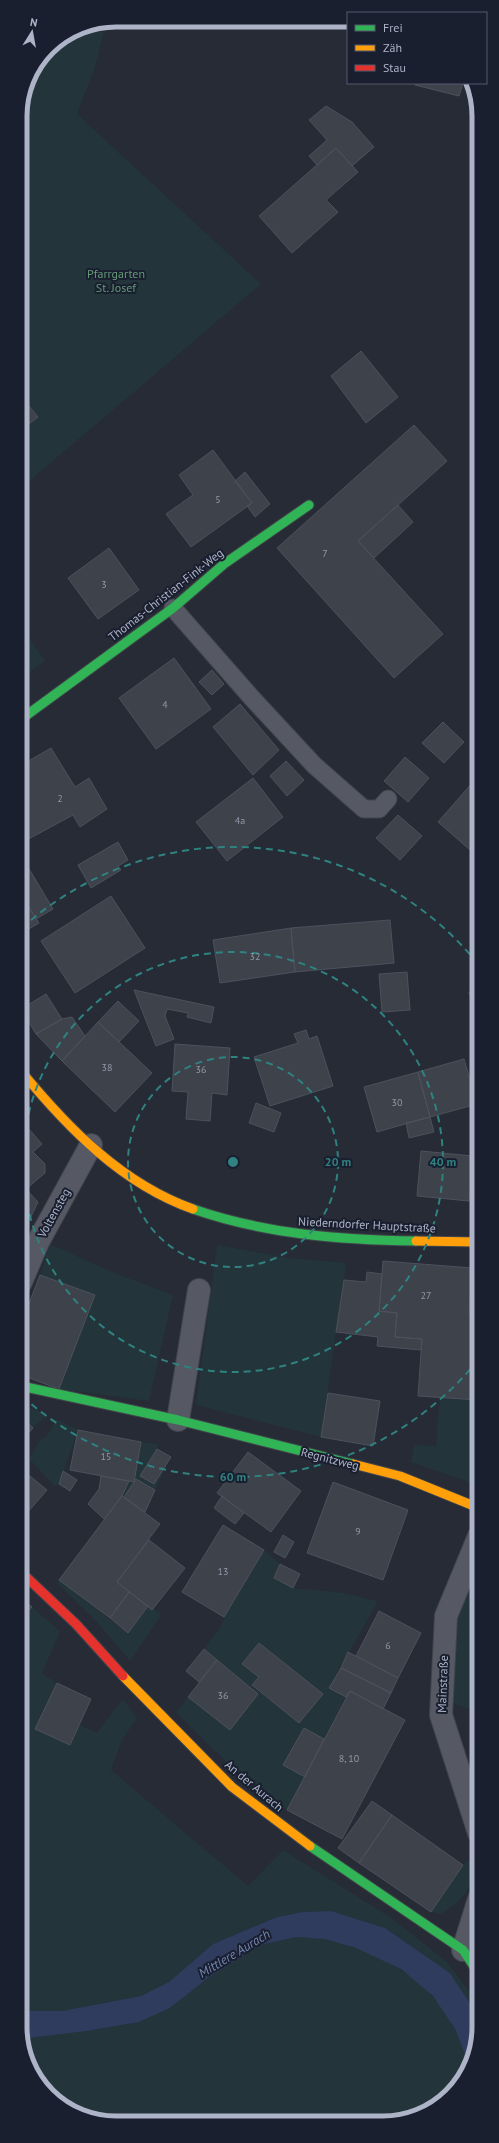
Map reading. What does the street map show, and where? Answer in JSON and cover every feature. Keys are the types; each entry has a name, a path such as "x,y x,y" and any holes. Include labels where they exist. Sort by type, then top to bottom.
{"street":[{"name":"Thomas-Christian-Fink-Weg","path":"27,715 173,608 224,564 309,505"},
{"name":"Niederndorfer Hauptstraße","path":"27,1080 91,1146 118,1169 145,1186 179,1204 250,1224 293,1233 370,1240 472,1242"},
{"name":"Voltensteg","path":"27,1268 38,1242 91,1146"},
{"path":"178,1420 200,1290"},
{"name":"Regnitzweg","path":"27,1387 178,1420 400,1476 472,1505"},
{"name":"Mainstraße","path":"472,1553 446,1616 441,1715 472,1811"},
{"name":"An der Aurach","path":"27,1578 76,1624 126,1680 232,1787 330,1861 463,1950 472,1964"},
{"path":"463,1950 472,1922"}],"lane":[{"path":"173,608 251,697 304,753 364,809 379,809 388,799"}],"green space":[{"name":"Pfarrgarten St. Josef","path":"94,30 104,32 94,70 77,114 261,284 27,483 28,104 34,82 42,67 53,53 71,39 82,34"},
{"path":"27,635 45,661 27,674"},
{"path":"50,1244 115,1273 173,1295 149,1401 59,1389 95,1295 40,1275"},
{"path":"217,1245 290,1258 346,1263 321,1437 196,1405"},
{"path":"440,1397 472,1399 472,1451 470,1455 472,1456 472,1483 411,1462 414,1445 436,1446"},
{"path":"27,1406 47,1414 33,1428 27,1422"},
{"path":"56,1419 78,1430 59,1484 55,1486 29,1459 41,1439 47,1436"},
{"path":"141,1442 157,1444 157,1449 141,1476 154,1484 171,1457 155,1490 136,1479 124,1497 122,1496 129,1481 134,1481"},
{"path":"264,1550 280,1564 274,1579 293,1588 343,1593 378,1601 329,1688 346,1697 324,1739 304,1728 283,1765 305,1777 287,1810 243,1776 215,1751 176,1712 188,1697 230,1730 258,1694 204,1649 221,1626 224,1617","holes":["259,1643 322,1694 299,1723 252,1686 259,1677 242,1664"]},
{"path":"472,1566 472,1710 453,1703 449,1651 458,1602"},
{"path":"59,1580 127,1633 148,1606 162,1614 130,1661 95,1620 57,1583"},
{"path":"32,1607 60,1631 42,1674 57,1683 35,1729 70,1745 79,1725 97,1733 123,1699 137,1718 122,1740 111,1770 248,1886 283,1850 390,1917 447,1962 472,1995 472,2006 450,1973 385,1928 331,1911 303,1912 277,1917 213,1944 169,1982 141,1996 62,2011 27,2011 27,1612"},
{"path":"472,1857 471,1885 463,1897 441,1914 431,1912 463,1865"},
{"path":"296,1937 326,1939 370,1953 410,1976 439,2003 445,2011 467,2057 454,2081 442,2094 422,2107 395,2115 116,2116 87,2111 67,2101 57,2094 45,2081 36,2066 28,2038 87,2031 139,2022 170,2008 208,1978 260,1945"}],"water":[{"name":"Mittlere Aurach","path":"331,1911 385,1928 450,1973 472,2006 472,2033 466,2058 455,2029 433,1996 401,1969 356,1948 325,1939 296,1937 260,1945 208,1978 170,2008 139,2022 87,2031 28,2038 27,2011 62,2011 141,1996 169,1982 213,1944 277,1917 303,1912"}],"building":[{"path":"416,84 463,84 459,96"},
{"path":"326,106 352,122 374,147 352,166 336,148 317,165 309,156 327,140 309,120"},
{"path":"336,148 358,172 326,200 338,212 292,253 259,216"},
{"path":"361,351 398,397 366,423 331,376"},
{"path":"27,404 38,417 27,426"},
{"path":"414,425 447,461 358,541 443,634 394,678 277,548"},
{"path":"213,450 252,503 191,547 166,514 193,495 179,475"},
{"path":"245,472 270,504 255,517 247,506 252,503 235,481"},
{"path":"398,505 413,522 374,558 358,541"},
{"path":"109,548 139,590 98,619 68,578"},
{"path":"174,658 211,709 156,749 119,698"},
{"path":"212,670 224,684 212,695 199,682"},
{"path":"240,704 279,750 253,775 213,727"},
{"path":"443,722 464,742 444,763 422,743"},
{"path":"51,748 75,787 89,778 107,809 80,827 73,815 27,840 27,762"},
{"path":"405,757 429,778 408,802 384,781"},
{"path":"286,761 304,780 287,796 270,776"},
{"path":"253,778 283,817 227,861 196,822"},
{"path":"472,783 472,852 438,822"},
{"path":"398,815 422,836 400,860 376,838"},
{"path":"118,842 128,860 118,866 121,870 91,888 78,865"},
{"path":"27,865 53,909 36,919 27,904"},
{"path":"111,896 145,948 75,993 41,941"},
{"path":"27,904 39,923 27,930"},
{"path":"390,920 394,963 295,972 291,928"},
{"path":"291,928 295,972 220,983 213,940"},
{"path":"407,972 410,1010 382,1012 379,974"},
{"path":"134,990 214,1007 211,1023 187,1017 188,1013 167,1009 165,1016 174,1039 156,1046"},
{"path":"472,991 472,1002 469,992"},
{"path":"46,994 62,1019 36,1034 27,1019 27,1005"},
{"path":"118,1001 139,1021 119,1042 98,1022"},
{"path":"72,1017 85,1036 62,1061 36,1034 62,1019"},
{"path":"98,1022 152,1073 115,1112 62,1061"},
{"path":"306,1030 309,1039 317,1036 333,1086 270,1106 254,1057 298,1043 294,1034"},
{"path":"175,1044 230,1048 227,1095 212,1093 210,1121 186,1119 188,1092 172,1091"},
{"path":"464,1059 472,1087 472,1105 430,1117 418,1072"},
{"path":"418,1072 430,1117 377,1132 364,1087"},
{"path":"256,1103 281,1113 274,1132 249,1123"},
{"path":"430,1117 434,1132 409,1138 406,1123"},
{"path":"27,1127 42,1144 33,1152 45,1164 45,1173 27,1188"},
{"path":"421,1151 472,1156 469,1201 417,1196"},
{"path":"27,1190 38,1202 27,1225"},
{"path":"383,1261 472,1268 469,1315 472,1315 472,1400 418,1396 422,1339 395,1337 397,1313 379,1311"},
{"path":"367,1272 382,1274 379,1311 397,1313 395,1337 422,1339 421,1350 377,1346 378,1337 336,1332 344,1280 366,1282"},
{"path":"40,1275 95,1295 59,1389 27,1377 27,1309"},
{"path":"328,1393 380,1401 373,1446 321,1437"},
{"path":"27,1422 33,1428 27,1435"},
{"path":"78,1430 141,1442 134,1482 70,1470"},
{"path":"157,1449 171,1457 154,1484 140,1476"},
{"path":"248,1452 301,1491 271,1532 217,1493"},
{"path":"63,1471 77,1480 70,1491 59,1484"},
{"path":"27,1474 47,1490 27,1513"},
{"path":"101,1476 129,1481 122,1496 104,1519 88,1504 99,1489"},
{"path":"136,1479 155,1490 145,1512 124,1497"},
{"path":"333,1482 408,1510 383,1580 307,1553"},
{"path":"122,1496 160,1524 117,1582 129,1592 110,1618 59,1580"},
{"path":"222,1496 244,1513 235,1524 214,1508"},
{"path":"223,1525 264,1550 224,1617 182,1592"},
{"path":"283,1535 294,1542 285,1558 274,1552"},
{"path":"149,1540 185,1568 152,1610 117,1582"},
{"path":"280,1564 300,1574 293,1588 274,1578"},
{"path":"129,1592 148,1606 128,1633 110,1618"},
{"path":"27,1602 32,1607 27,1612"},
{"path":"379,1611 421,1633 398,1678 356,1656"},
{"path":"259,1643 323,1694 299,1723 252,1685 259,1677 242,1664"},
{"path":"204,1649 217,1660 199,1682 186,1671"},
{"path":"348,1652 398,1678 391,1693 341,1668"},
{"path":"217,1660 258,1694 230,1730 188,1697"},
{"path":"341,1668 391,1693 383,1709 350,1691 346,1697 329,1688"},
{"path":"57,1683 91,1699 70,1745 35,1729"},
{"path":"350,1691 405,1720 342,1839 287,1810"},
{"path":"304,1728 324,1739 305,1777 283,1765"},
{"path":"372,1801 392,1815 359,1863 338,1848"},
{"path":"392,1815 463,1865 431,1912 359,1863"}],"traffic: fast":[{"path":"27,715 173,608 224,564 309,505"},
{"path":"193,1209 220,1218 275,1230 331,1237 416,1241"},
{"path":"27,1387 178,1420 353,1464"},
{"path":"310,1846 463,1950 472,1964"}],"traffic: slow":[{"path":"27,1078 77,1133 98,1152 143,1185 167,1198 193,1209"},
{"path":"416,1241 472,1242"},
{"path":"353,1464 400,1476 472,1505"},
{"path":"123,1676 232,1787 310,1846"}],"traffic: jam":[{"path":"27,1578 76,1624 123,1676"}]}
